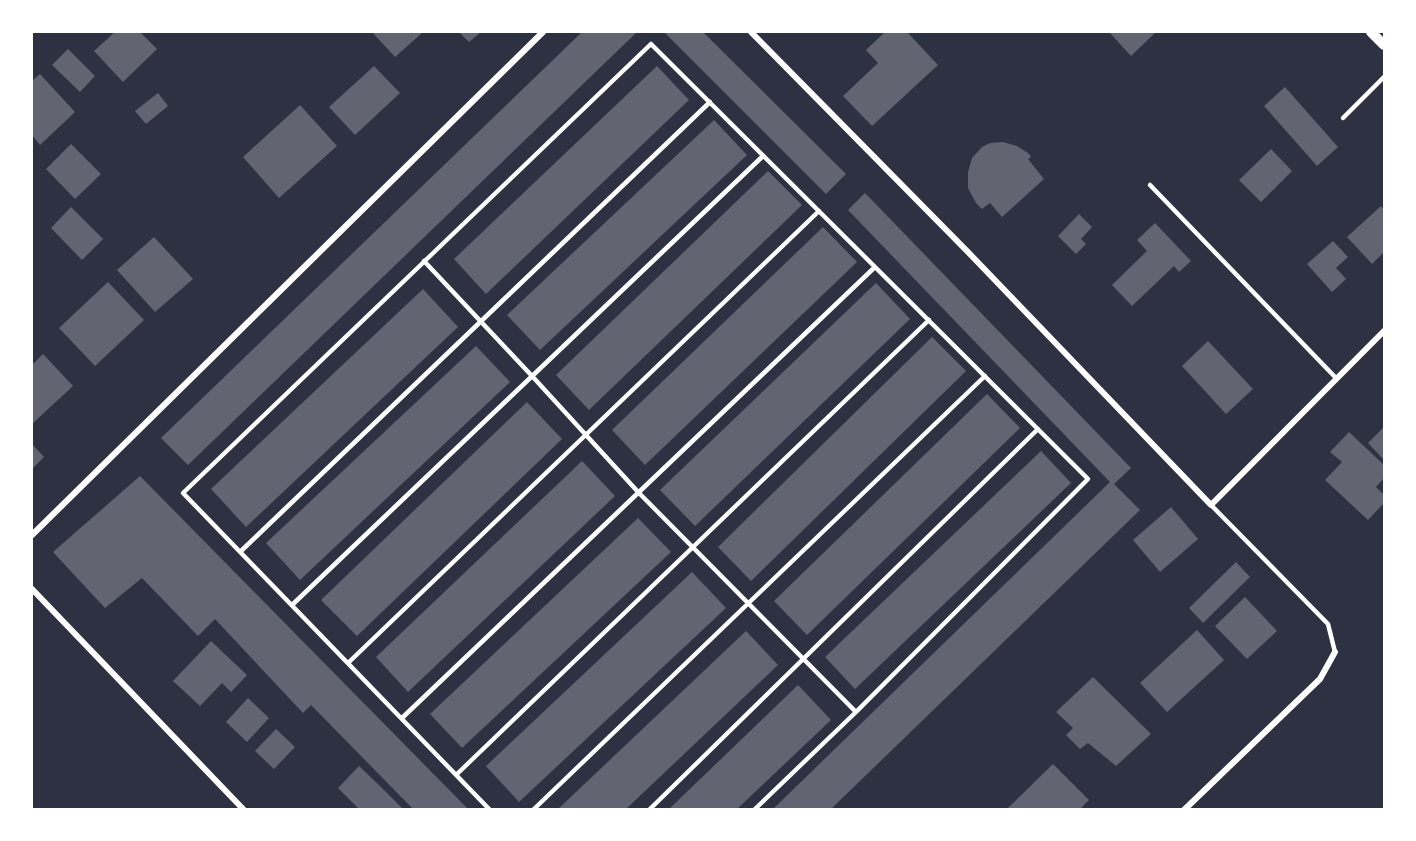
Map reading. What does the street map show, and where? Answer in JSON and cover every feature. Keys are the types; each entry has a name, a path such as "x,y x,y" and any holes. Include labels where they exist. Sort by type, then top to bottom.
{"street":[{"path":"32,535 543,32"},
{"path":"751,32 967,251 1211,505 1384,331"},
{"path":"1371,32 1384,45"},
{"path":"32,589 244,810"},
{"path":"1184,810 1320,679 1335,652"}],"lane":[{"path":"490,810 183,493 651,44 1088,479 856,712 754,810"},
{"path":"1343,118 1384,77"},
{"path":"240,552 710,102"},
{"path":"292,605 764,156"},
{"path":"1150,185 1336,378"},
{"path":"348,663 819,211"},
{"path":"424,261 639,493 856,712"},
{"path":"402,718 875,267"},
{"path":"456,775 929,321"},
{"path":"533,810 986,376"},
{"path":"649,810 1038,429"},
{"path":"1211,505 1328,624 1335,652"}],"building":[{"path":"115,32 140,32 157,49 123,82 94,51"},
{"path":"372,32 420,32 422,33 395,57"},
{"path":"459,32 481,32 469,42"},
{"path":"582,32 637,32 188,465 161,438"},
{"path":"664,32 703,32 846,174 826,194"},
{"path":"885,32 907,32 938,65 872,126 843,96 878,63 866,50"},
{"path":"1109,32 1156,32 1131,56"},
{"path":"68,49 95,76 80,92 52,65"},
{"path":"374,66 400,93 355,135 329,107"},
{"path":"657,66 689,100 486,294 454,259"},
{"path":"40,74 75,112 40,145 32,135 32,81"},
{"path":"1285,87 1338,147 1317,166 1264,106"},
{"path":"158,93 168,106 146,124 135,111"},
{"path":"300,105 337,146 279,198 243,157"},
{"path":"714,120 747,155 540,350 507,315"},
{"path":"1003,142 1017,146 1028,153 1031,157 1028,159 1044,179 1002,217 990,203 982,209 976,203 968,188 968,172 972,158 982,147 990,143"},
{"path":"71,144 101,174 75,199 46,169"},
{"path":"1271,149 1292,171 1261,202 1239,180"},
{"path":"768,171 802,205 589,410 556,375"},
{"path":"865,193 1131,468 1114,484 1140,510 830,810 772,810 1110,482 848,210"},
{"path":"1381,206 1384,210 1384,252 1372,264 1347,237"},
{"path":"71,207 103,239 82,260 51,228"},
{"path":"1079,214 1092,227 1081,239 1086,244 1076,254 1058,236"},
{"path":"1155,223 1191,261 1179,272 1174,266 1132,306 1112,285 1147,251 1137,240"},
{"path":"823,227 857,262 645,465 612,430"},
{"path":"154,237 193,279 155,312 117,270"},
{"path":"1333,241 1348,257 1336,268 1346,279 1332,292 1307,264"},
{"path":"108,282 144,320 95,366 59,328"},
{"path":"876,283 910,319 695,526 660,490"},
{"path":"423,289 458,327 246,527 211,489"},
{"path":"932,337 966,371 751,581 718,547"},
{"path":"1208,341 1253,389 1226,414 1182,366"},
{"path":"476,346 510,382 300,580 266,543"},
{"path":"43,354 73,386 32,424 32,365"},
{"path":"987,394 1020,428 807,635 774,601"},
{"path":"527,402 562,439 357,636 321,600"},
{"path":"1384,427 1384,460 1368,443"},
{"path":"1349,432 1384,465 1384,478 1376,487 1384,495 1384,503 1368,520 1325,480 1342,462 1330,452"},
{"path":"32,444 44,457 32,469"},
{"path":"1041,451 1071,483 855,689 825,657"},
{"path":"582,461 615,496 408,692 376,657"},
{"path":"140,476 469,810 414,810 311,705 303,713 215,619 198,636 142,578 105,608 53,552"},
{"path":"1171,507 1198,539 1160,572 1133,540"},
{"path":"638,518 671,552 462,748 430,714"},
{"path":"1236,562 1250,577 1203,623 1189,608"},
{"path":"692,572 726,608 519,802 486,766"},
{"path":"1245,597 1277,631 1247,659 1215,626"},
{"path":"1197,630 1224,660 1167,712 1140,683"},
{"path":"746,631 778,665 625,810 557,810"},
{"path":"211,641 247,675 231,692 222,683 200,706 173,681"},
{"path":"1093,677 1151,734 1116,766 1088,743 1080,749 1066,735 1073,728 1056,712"},
{"path":"798,685 831,720 736,810 668,810"},
{"path":"248,698 269,718 247,742 226,722"},
{"path":"276,729 295,747 274,769 255,751"},
{"path":"1053,764 1089,800 1079,810 1010,810 1008,808"},
{"path":"359,766 404,810 360,810 338,788"}]}
